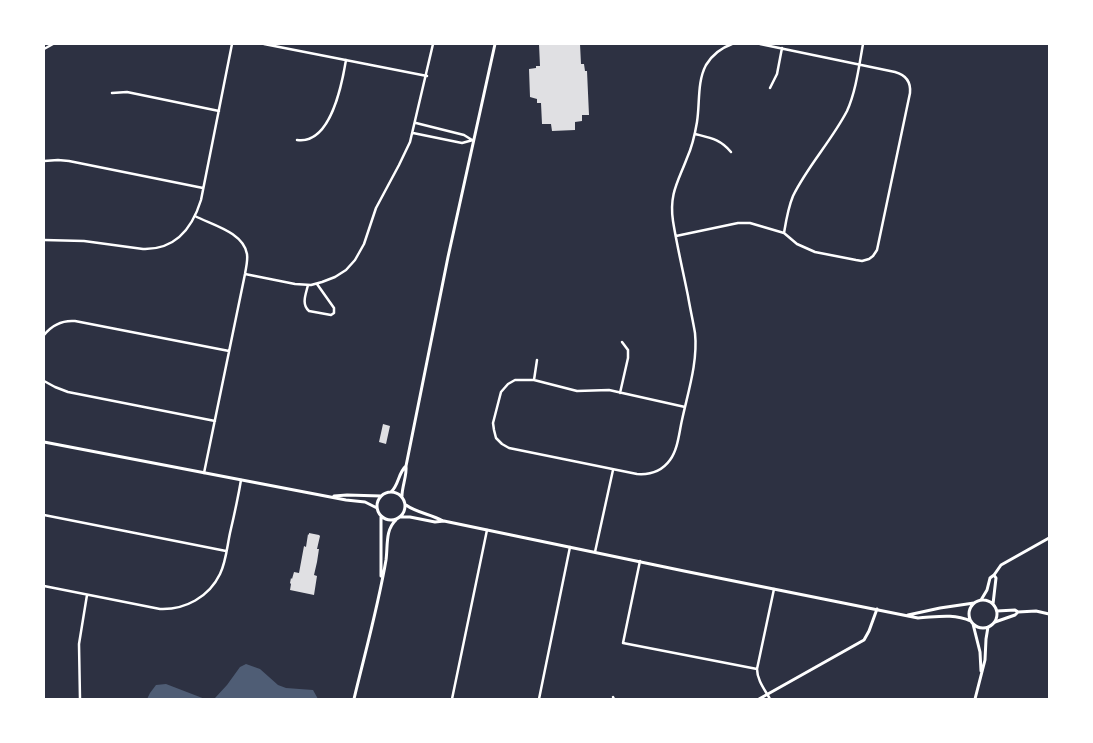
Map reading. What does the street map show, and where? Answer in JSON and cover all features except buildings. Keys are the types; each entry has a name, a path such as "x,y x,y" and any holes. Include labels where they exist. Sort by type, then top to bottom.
{"main road":[{"path":"444,521 436,516 412,509 406,505 402,496 402,489 407,472 406,466 434,325 495,44"},
{"path":"44,442 346,500 365,502 377,508"},
{"path":"391,492 397,484 401,471 406,466"},
{"path":"330,497 347,495 381,496 391,492 402,496"},
{"path":"380,586 382,558 381,517 377,508 381,496"},
{"path":"354,699 386,558 389,531 391,525 406,509 406,505"},
{"path":"381,517 396,520"},
{"path":"400,517 435,522 444,521 918,618 961,616 980,628 988,628"},
{"path":"981,600 987,590 990,578 1001,565 1049,538"},
{"path":"993,604 996,578 994,575"},
{"path":"908,615 986,600 993,604 997,610 998,615 995,622"},
{"path":"975,603 969,613 980,652 982,672"},
{"path":"759,699 864,640 877,609"},
{"path":"997,610 1036,611 1049,614"},
{"path":"975,699 985,660 988,628 995,622 1015,615 1018,612"}],"street":[{"path":"44,49 53,44"},
{"path":"44,240 84,241 155,248 179,237 188,228 199,205 232,44"},
{"path":"264,44 427,76"},
{"path":"245,274 291,284 308,285 317,284 339,275 352,263 364,244 376,208 405,155 416,124 433,44"},
{"path":"685,407 620,393 601,390 574,390 534,380 520,379 508,384 502,390 493,426 499,442 509,448 613,470 644,475 655,472 670,461 675,451 685,407 693,367 695,342 672,214 674,192 695,134 704,70 717,52 732,44"},
{"path":"676,236 744,222 784,233 797,244 810,250 856,260 869,259 877,250 910,93 907,79 900,73 760,44"},
{"path":"784,233 790,204 796,191 846,111 853,94 863,44"},
{"path":"770,88 777,74 782,48"},
{"path":"297,140 303,141 311,137 328,120 339,91 346,60"},
{"path":"112,93 128,92 219,111"},
{"path":"416,124 464,135 474,140"},
{"path":"413,133 462,143 474,140"},
{"path":"695,134 717,139 731,152"},
{"path":"44,161 70,161 203,188"},
{"path":"195,216 232,234 246,249 247,256 245,274 204,473"},
{"path":"308,285 304,303 306,309 331,315 334,313 334,308 317,284"},
{"path":"44,335 48,329 56,324 75,320 229,351"},
{"path":"620,393 628,358 628,350 622,342"},
{"path":"534,380 537,360"},
{"path":"44,380 59,389 73,393 215,420"},
{"path":"595,552 613,470"},
{"path":"44,586 160,609 172,609 195,601 215,582 223,566 241,480"},
{"path":"44,515 226,551"},
{"path":"452,699 488,530"},
{"path":"538,699 570,547"},
{"path":"640,562 623,643 757,669"},
{"path":"770,699 760,682 757,669 774,589"},
{"path":"80,699 79,644 87,595"}],"water":[{"path":"246,664 260,669 278,685 286,688 313,690 318,699 206,699 215,698 240,667"},
{"path":"166,684 205,699 147,699 156,685"}]}
